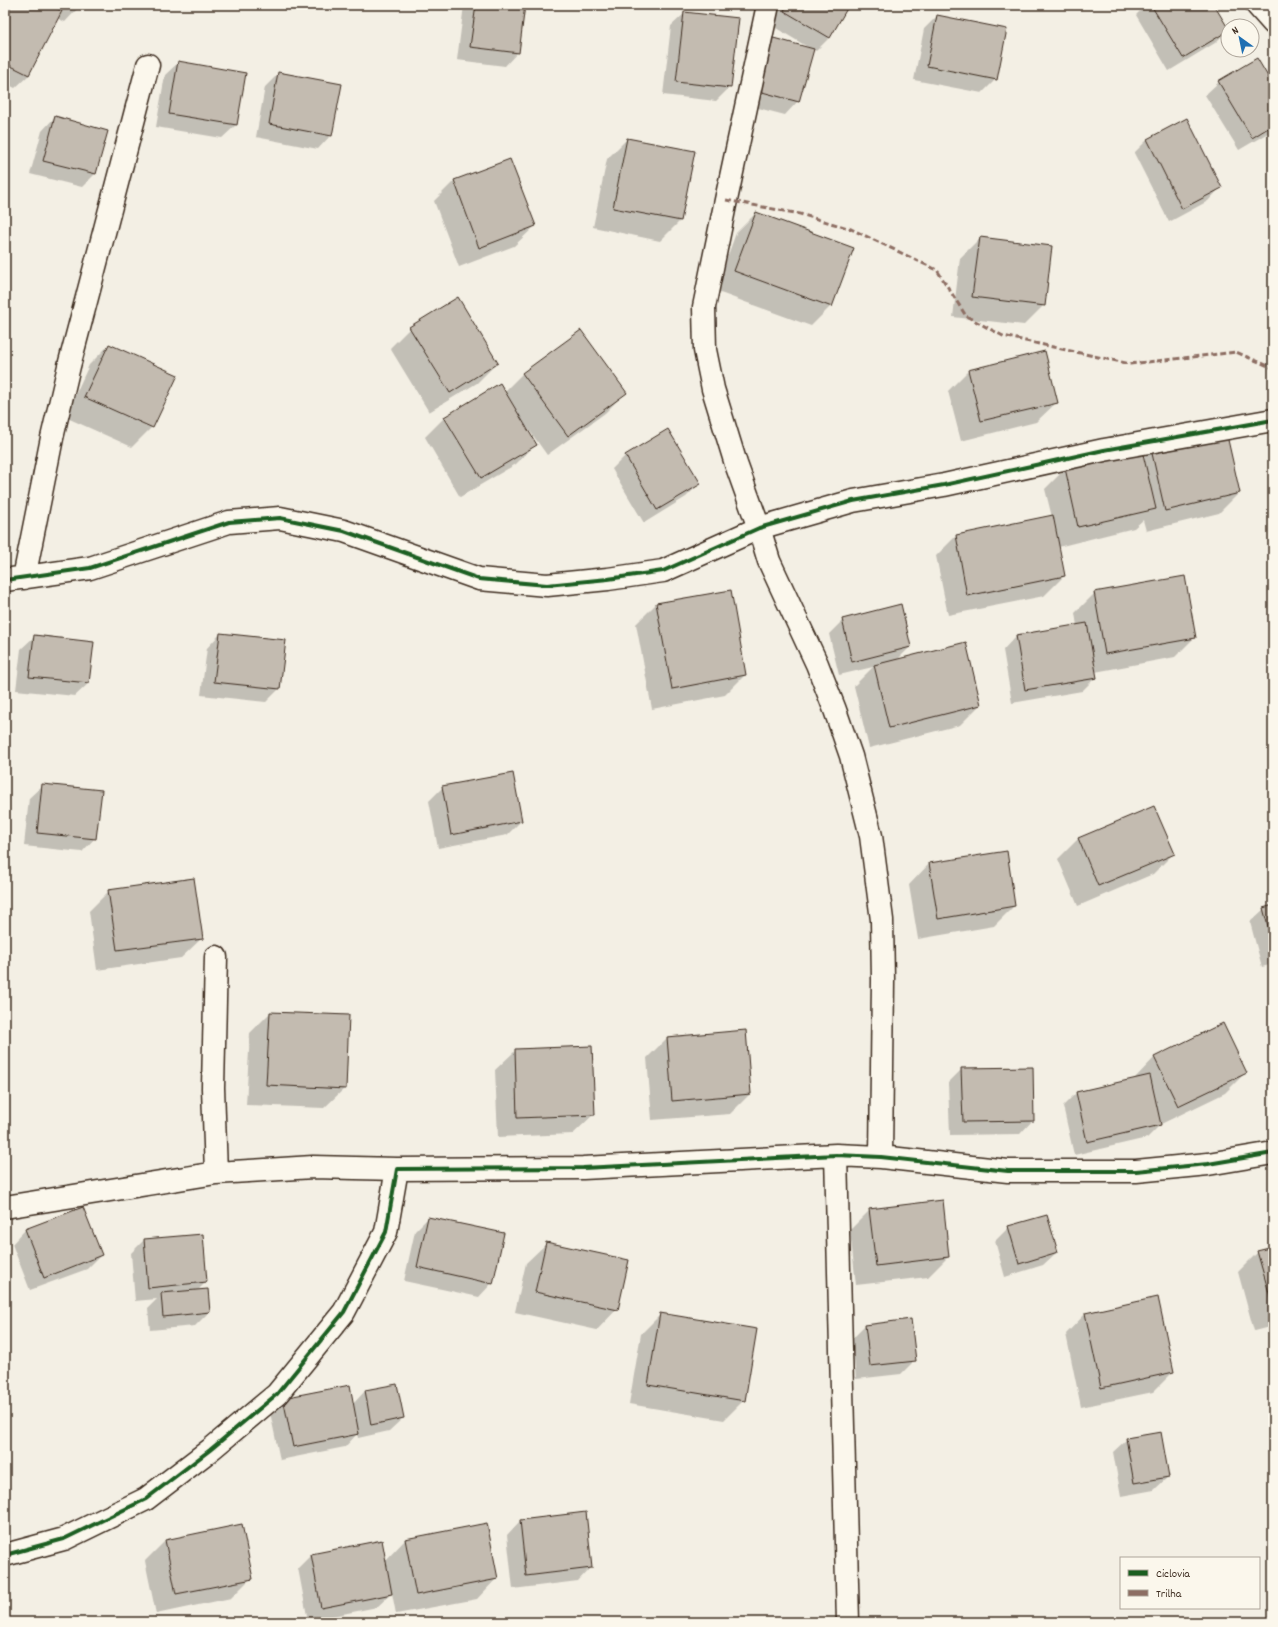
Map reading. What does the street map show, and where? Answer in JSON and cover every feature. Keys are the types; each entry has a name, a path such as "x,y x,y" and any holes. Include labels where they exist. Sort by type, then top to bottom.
{"street":[{"path":"768,5 704,306 705,350 713,389 736,464 769,561 817,664 835,710 851,756 871,836 882,920 883,995 881,1157"},
{"path":"1257,5 1273,23"},
{"path":"148,64 69,366 52,438 14,579 90,568 229,522 280,518 344,531 479,579 547,585 608,579 663,571 759,528 853,501 944,484 1104,450 1273,420"},
{"path":"216,958 212,1088 216,1173"},
{"path":"5,1207 216,1173 313,1167 397,1169 583,1168 836,1155 881,1157 1008,1172 1136,1171 1208,1164 1273,1153"},
{"path":"836,1155 848,1622"},
{"path":"5,1555 64,1539 146,1499 210,1450 277,1394 344,1312 386,1232 397,1169"}],"building":[{"path":"6,5 50,5 62,11 29,75 5,63"},
{"path":"476,5 525,5 519,53 470,47"},
{"path":"787,5 849,5 830,38 784,11"},
{"path":"1151,5 1214,5 1222,18 1220,18 1220,36 1183,58"},
{"path":"684,12 739,18 731,88 676,82"},
{"path":"937,15 1007,29 997,80 927,66"},
{"path":"766,36 814,49 799,102 751,89"},
{"path":"1257,58 1273,85 1273,125 1252,138 1218,81"},
{"path":"178,61 246,73 237,125 169,114"},
{"path":"278,72 342,84 332,136 269,124"},
{"path":"55,116 108,131 96,174 43,161"},
{"path":"1187,118 1222,188 1182,209 1147,139"},
{"path":"627,138 695,151 681,221 613,208"},
{"path":"510,159 536,226 479,248 454,180"},
{"path":"756,212 854,248 832,307 734,271"},
{"path":"980,237 1052,246 1045,306 972,297"},
{"path":"458,297 498,363 450,393 409,327"},
{"path":"581,330 627,393 568,436 522,373"},
{"path":"109,344 178,375 153,428 84,397"},
{"path":"1045,351 1058,403 981,421 968,370"},
{"path":"500,383 537,445 481,478 444,417"},
{"path":"668,429 701,484 657,510 625,455"},
{"path":"1226,431 1240,493 1165,511 1151,449"},
{"path":"1142,450 1156,509 1078,527 1065,468"},
{"path":"1053,515 1065,576 967,596 956,535"},
{"path":"1185,576 1196,638 1105,654 1094,592"},
{"path":"731,590 746,675 672,689 656,603"},
{"path":"901,604 911,647 852,662 842,619"},
{"path":"1087,623 1097,678 1025,690 1016,635"},
{"path":"220,633 286,640 280,689 214,682"},
{"path":"34,635 94,642 89,683 29,677"},
{"path":"966,642 981,705 889,728 874,665"},
{"path":"513,773 522,821 451,835 442,786"},
{"path":"42,784 102,790 96,839 37,833"},
{"path":"1154,806 1175,854 1098,886 1078,838"},
{"path":"1007,851 1015,906 938,919 929,863"},
{"path":"194,878 203,939 117,950 108,890"},
{"path":"1273,905 1273,945 1263,908"},
{"path":"270,1012 349,1015 346,1089 266,1085"},
{"path":"1223,1023 1247,1073 1178,1106 1154,1057"},
{"path":"746,1030 751,1094 672,1101 667,1037"},
{"path":"592,1046 595,1115 517,1118 515,1049"},
{"path":"1033,1067 1034,1121 963,1122 961,1068"},
{"path":"1150,1075 1161,1125 1087,1142 1076,1092"},
{"path":"943,1200 949,1257 876,1266 869,1209"},
{"path":"83,1207 102,1255 44,1278 25,1229"},
{"path":"1047,1215 1058,1252 1019,1264 1008,1226"},
{"path":"428,1217 504,1233 493,1284 417,1267"},
{"path":"203,1234 207,1282 148,1288 144,1239"},
{"path":"546,1242 629,1260 618,1310 535,1292"},
{"path":"1273,1247 1273,1307 1257,1251"},
{"path":"208,1289 210,1312 163,1317 161,1293"},
{"path":"1158,1297 1174,1372 1101,1388 1085,1313"},
{"path":"660,1313 757,1329 745,1401 648,1385"},
{"path":"911,1319 916,1361 870,1366 865,1325"},
{"path":"397,1384 404,1418 371,1425 365,1390"},
{"path":"350,1385 359,1434 293,1447 283,1398"},
{"path":"1161,1432 1169,1477 1134,1483 1126,1438"},
{"path":"586,1512 592,1568 526,1576 520,1520"},
{"path":"487,1523 498,1579 416,1595 405,1539"},
{"path":"242,1524 253,1579 176,1594 165,1540"},
{"path":"382,1540 392,1594 321,1608 311,1554"}],"marked path":[{"path":"726,200 800,214 851,229 937,270 966,316 1003,336 1130,364 1236,352 1273,368"}],"cycle path":[{"path":"5,580 90,568 229,522 280,518 344,531 479,579 547,585 608,579 663,571 759,528 853,501 944,485 1104,450 1273,420"},
{"path":"5,1555 64,1539 146,1499 210,1450 277,1394 344,1312 386,1232 397,1169 583,1168 836,1155 881,1157 1008,1171 1136,1171 1208,1164 1273,1153"}]}
